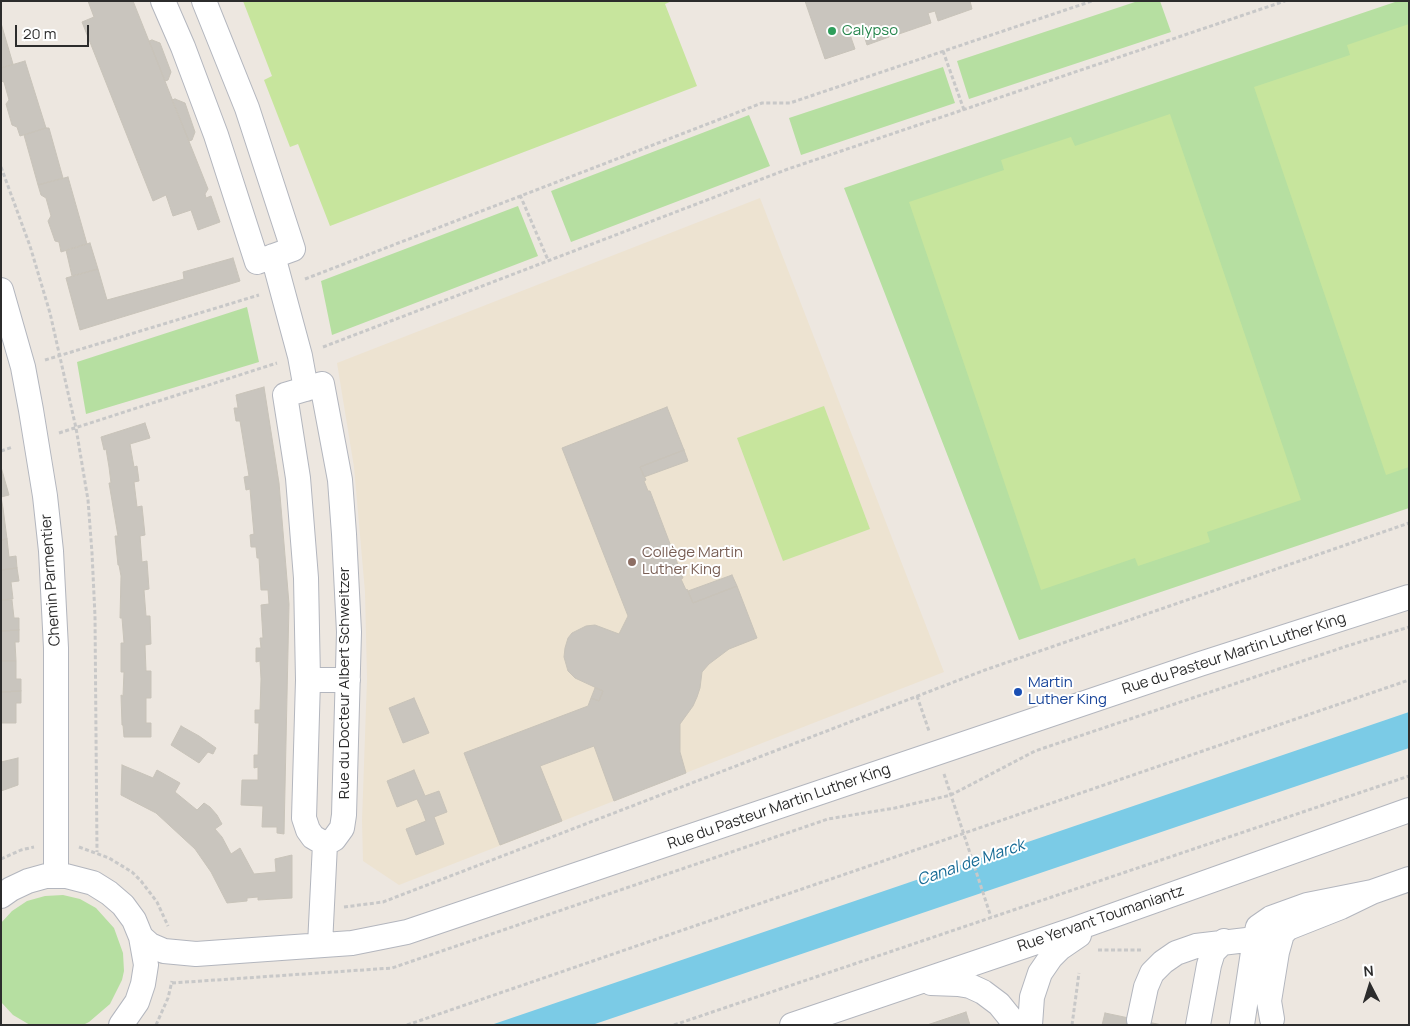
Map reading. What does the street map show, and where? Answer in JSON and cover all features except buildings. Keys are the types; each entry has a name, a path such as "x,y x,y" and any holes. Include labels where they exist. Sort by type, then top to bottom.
{"street":[{"path":"163,1 183,47 216,134 257,262 293,249 248,108 204,1"},
{"path":"273,256 300,356 306,389 285,395 302,516 306,578 308,680 304,818 312,837 325,844 320,945"},
{"name":"Chemin Parmentier","path":"1,290 22,367 37,440 49,534 55,616 56,876"},
{"name":"Rue du Docteur Albert Schweitzer","path":"306,389 322,384 340,480 347,586 348,680 344,815 342,828 334,839 325,844"},
{"name":"Rue du Pasteur Martin Luther King","path":"141,937 157,949 183,954 362,941 414,930 1218,658 1409,597"},
{"path":"308,680 348,680"},
{"name":"Rue Yervant Toumaniantz","path":"792,1025 1116,914 1409,810"},
{"path":"1,896 28,881 56,876 84,880 101,887 129,912 141,937 146,965 143,984 137,1002 121,1025"},
{"path":"1275,1015 1277,952 1282,934 1288,928 1341,907 1372,892 1409,879"},
{"path":"1242,1025 1258,927 1271,918 1307,905 1339,897 1372,892"},
{"path":"1030,1025 1032,997 1040,974 1052,956 1078,936 1116,914"},
{"path":"1139,1020 1146,987 1152,973 1163,962 1176,953 1196,946 1255,939 1262,942 1265,947 1261,981 1275,1015"},
{"path":"1198,1025 1213,952 1224,942"},
{"path":"909,985 949,983 970,986 983,992 999,1004 1016,1025"},
{"path":"1248,1025 1254,1020 1275,1015"}],"path":[{"path":"22,367 283,288 762,103 790,103 1092,1"},
{"path":"1,451 300,356 788,169 1285,1"},
{"path":"943,51 964,110"},
{"path":"1,167 30,246 50,313 76,428 88,500 92,553 96,687 97,852"},
{"path":"520,195 548,260"},
{"path":"321,910 384,902 985,670 1409,523"},
{"path":"407,1025 1409,680"},
{"path":"674,1025 1409,776"},
{"path":"970,850 991,917"},
{"path":"1090,950 1151,950"},
{"path":"1072,1025 1079,973"},
{"path":"156,1025 168,998 172,983"},
{"path":"691,1019 693,1025"}],"shaded area":[{"name":"Collège Martin Luther King","path":"760,198 944,672 399,885 363,861 362,821 367,679 365,592 354,467 337,363"}],"green space":[{"path":"243,1 672,1 665,4 697,86 330,226 298,144 290,147 264,80 272,76"},
{"path":"1138,1 1160,1 1171,32 969,99 957,61"},
{"path":"1398,1 1409,1 1409,508 1019,640 844,188"},
{"path":"1409,24 1409,467 1386,475 1254,87 1350,55 1347,45"},
{"path":"943,67 955,103 801,155 789,118"},
{"path":"1170,114 1301,500 1207,532 1210,542 1138,566 1135,558 1041,590 909,202 1004,170 1001,160 1071,137 1075,146"},
{"path":"749,115 770,166 571,242 551,191"},
{"path":"518,206 538,256 332,335 321,281"},
{"path":"247,307 259,362 86,414 77,362"},
{"path":"824,406 870,529 783,561 737,438"},
{"path":"63,895 80,899 96,908 114,928 123,953 124,971 122,980 110,1004 83,1025 30,1025 13,1015 1,1002 1,923 12,911 27,901 45,896"}],"water":[{"name":"Canal de Marck","path":"1409,712 1409,748 592,1025 491,1025"}],"place":[{"name":"Calypso","path":"832,31"},
{"name":"Collège Martin Luther King","path":"632,562"},
{"name":"Martin Luther King","path":"1018,692"}]}
